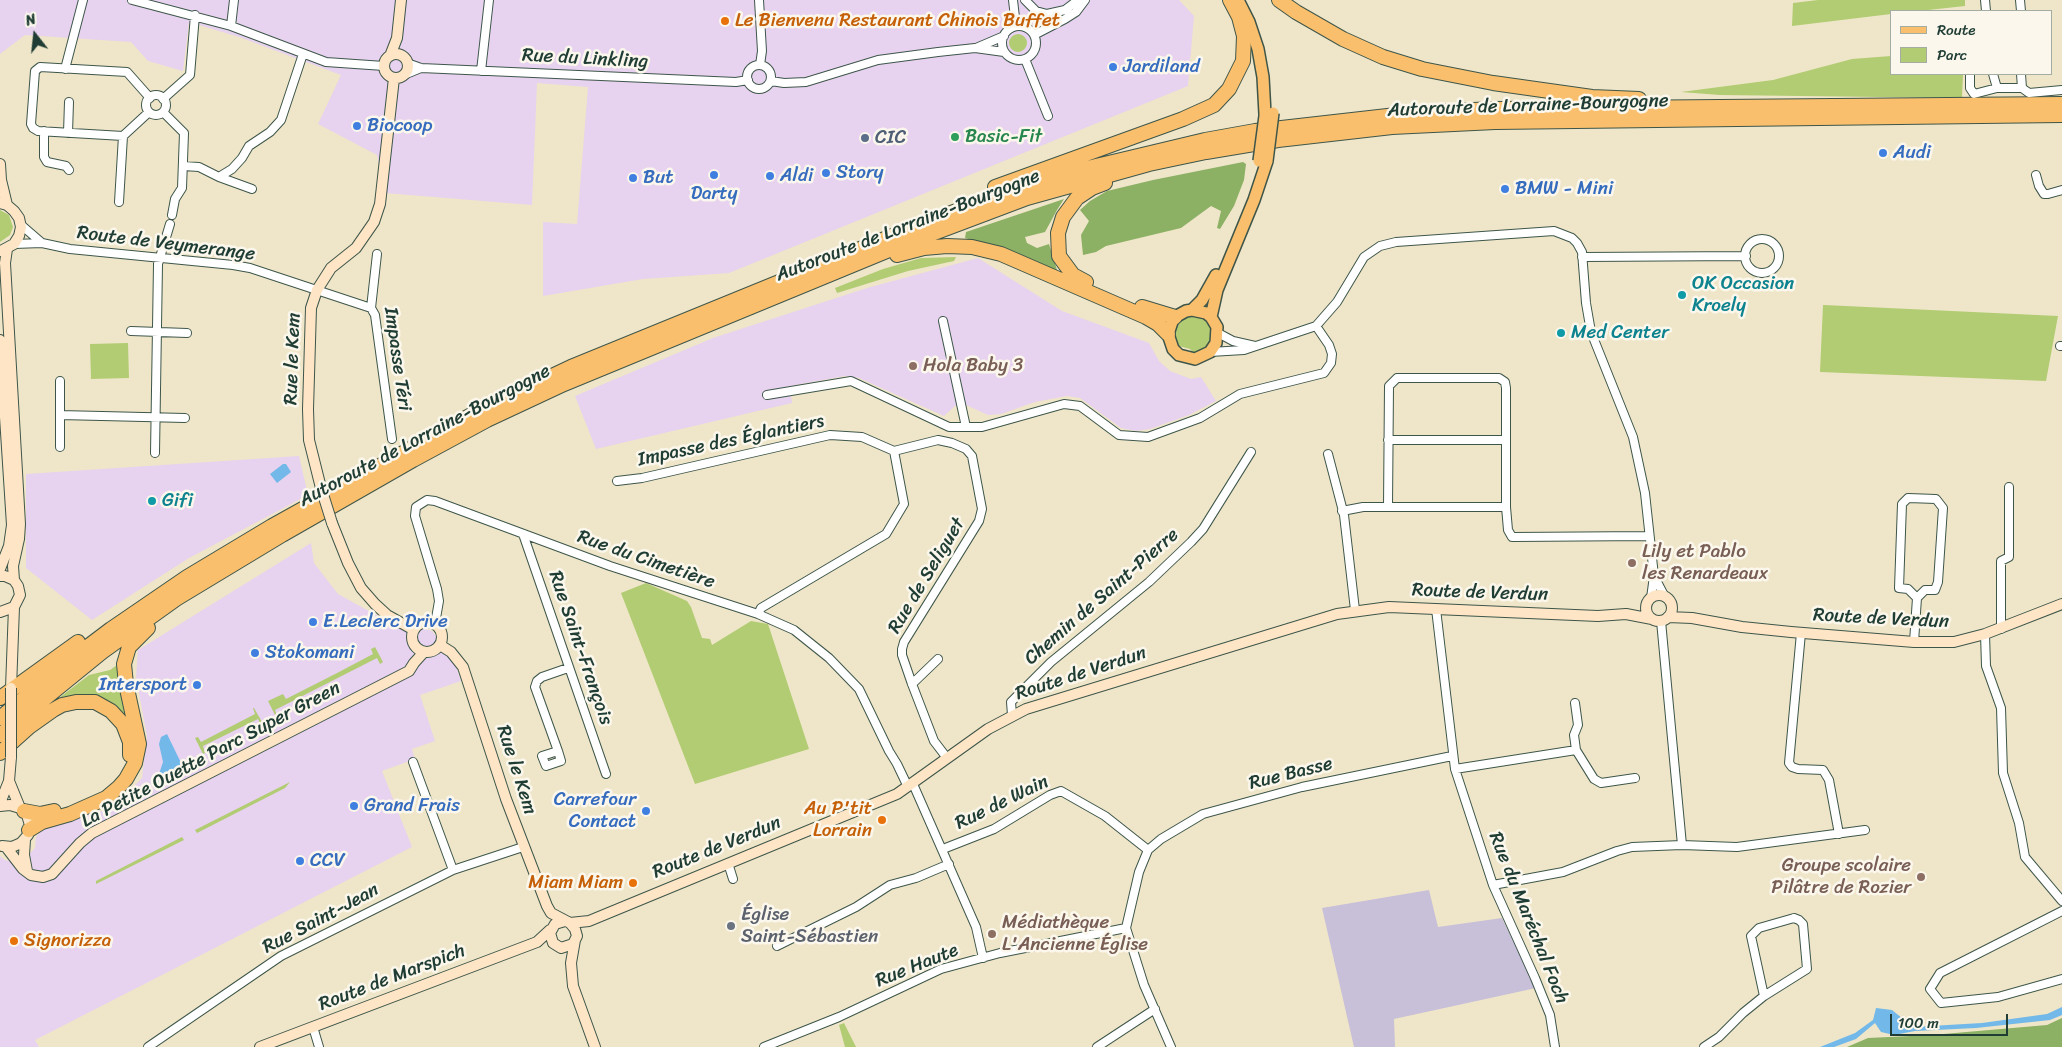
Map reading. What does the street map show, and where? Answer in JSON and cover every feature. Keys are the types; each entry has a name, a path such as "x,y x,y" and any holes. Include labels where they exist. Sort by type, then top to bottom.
{"highway":[{"path":"924,223 936,211 1026,175 1183,119 1214,105 1230,89 1242,61 1244,36 1239,17 1230,0"},
{"path":"1279,0 1343,39 1383,57 1422,69 1493,83 1592,97 1683,100 1696,107"},
{"name":"Autoroute de Lorraine-Bourgogne","path":"0,718 70,660 158,596 272,526 452,425 570,367 924,223 1013,190 1100,164 1204,140 1279,127 1359,118 1493,109 2062,104"},
{"name":"Autoroute de Lorraine-Bourgogne","path":"0,735 102,652 176,599 282,535 487,420 564,384 978,215 1081,182 1149,164 1278,140 1367,129 1458,122 2062,116"},
{"path":"1149,164 1092,188 1077,198 1066,211 1060,225 1058,233 1059,256 1073,275 1083,281 1134,304 1176,317"},
{"path":"801,286 924,248 947,246 972,247 1001,254 1031,265 1146,316 1168,334"},
{"path":"0,698 142,599 158,596"},
{"path":"27,835 42,822 70,814 106,798 119,788 126,779 135,763 139,744 126,684 124,664 129,647 176,599"},
{"path":"6,755 29,727 62,705 76,702 95,702 111,711 123,724 130,742 130,758 126,779"},
{"path":"22,810 40,814 71,807 89,806"}],"main road":[{"path":"397,38 408,69 399,76 386,72 384,66 397,38 401,0"},
{"path":"1238,0 1249,22 1258,49 1269,114"},
{"path":"1211,317 1217,290 1254,200 1263,161 1269,114 1266,50 1260,28 1247,0"},
{"path":"390,56 396,54 405,60"},
{"name":"Rue le Kem","path":"399,76 387,122 380,204 374,222 356,248 330,268 311,308 308,409 309,440 321,488 332,523 348,563 361,588 375,604 387,615 414,630"},
{"path":"1192,310 1202,300 1214,278 1263,161"},
{"path":"0,164 4,204 14,211 20,224 19,236 7,248 5,264 20,524 13,566 14,580 20,595 14,607 6,755 9,781 22,810 29,820 24,855 28,872"},
{"path":"1192,310 1206,313 1211,317 1218,332 1216,343 1210,352 1195,359 1187,358 1173,349 1168,334 1176,317 1192,310"},
{"path":"0,340 12,525 9,546 0,569"},
{"path":"0,576 14,580"},
{"path":"1658,596 1666,597 1672,607 1660,619 1648,614 1649,601 1658,596"},
{"name":"Route de Verdun","path":"1626,614 1649,601"},
{"name":"Route de Verdun","path":"568,922 589,921 897,794 1012,715 1026,709 1355,610 1389,607 1598,616 1626,614 1660,619 1692,618 1742,627 1914,642 1954,642 2001,629 2062,604"},
{"path":"13,640 8,624 0,612 14,607"},
{"name":"Route de Verdun","path":"1672,607 1692,618"},
{"path":"430,622 435,624 442,636 440,646 433,651 420,650 412,639 414,630 421,624 430,622"},
{"name":"Rue le Kem","path":"440,646 451,652 463,667 523,847 551,913 551,928"},
{"name":"La Petite Ouette Parc Super Green","path":"28,872 43,877 52,874 80,843 92,833 397,678 409,671 420,650"},
{"path":"0,803 9,781"},
{"path":"0,806 10,805 22,810"},
{"path":"2,846 16,846 27,835"},
{"path":"2,846 28,872"},
{"path":"551,913 568,922 576,929 576,938 569,946 557,945"},
{"name":"Route de Verdun","path":"589,921 576,938 571,962 573,986 595,1047"},
{"path":"568,922 558,922 551,928 550,937 571,962"},
{"name":"Route de Marspich","path":"260,1047 537,942 551,928"},
{"name":"Route de Marspich","path":"537,942 557,945"}],"street":[{"path":"64,69 83,0"},
{"path":"132,0 231,26 326,62 384,66"},
{"path":"231,26 234,0"},
{"path":"481,71 489,0"},
{"path":"759,0 762,51 760,64"},
{"path":"1013,0 1016,26"},
{"path":"1025,0 1036,11 1047,14 1065,10 1078,0"},
{"path":"1034,35 1066,20 1076,12 1085,0"},
{"path":"163,98 190,75 195,16"},
{"path":"1016,26 1026,28 1034,35 1035,49 1025,59 1011,58 1004,52 1002,46 1007,31 1016,26"},
{"path":"975,48 1004,36"},
{"path":"771,81 799,83 878,60 975,48 1004,52"},
{"path":"219,178 232,169 242,158 249,146 270,132 281,120 303,54"},
{"path":"1025,59 1048,116"},
{"name":"Rue du Linkling","path":"405,60 421,68"},
{"path":"760,64 770,70 771,81 766,87 758,89 752,86 748,80 750,69 760,64"},
{"path":"124,136 44,131 33,128 31,124 35,71 40,67 126,72 150,98"},
{"name":"Rue du Linkling","path":"399,76 421,68 736,82 748,80"},
{"path":"1970,75 1970,88 1974,94 1997,88 2022,88 2029,93 2062,90"},
{"path":"1993,75 1997,88"},
{"path":"2021,75 2022,88"},
{"path":"158,96 163,98 166,104 163,112 155,115 149,112 147,103 150,98 158,96"},
{"path":"68,132 70,102"},
{"path":"119,202 124,136 149,112"},
{"path":"163,112 184,133 182,188 175,199 172,215"},
{"path":"44,131 44,157 47,162 66,166 69,170"},
{"path":"183,166 199,167 219,178 252,189"},
{"path":"2036,175 2039,186 2044,194 2062,190"},
{"name":"Route de Veymerange","path":"20,224 42,242"},
{"path":"154,454 159,257 168,236 170,224"},
{"path":"1210,352 1244,350 1316,326 1337,302 1364,257 1380,246 1396,242 1554,231 1572,238 1577,243 1582,257 1586,303 1591,332 1633,437 1645,493 1654,576 1649,601"},
{"path":"1763,239 1773,243 1779,252 1779,257 1774,267 1764,272 1754,270 1749,266 1746,256 1747,250 1753,242 1763,239"},
{"name":"Route de Veymerange","path":"7,248 42,242 70,249 221,263 250,268 371,308"},
{"name":"Impasse Téri","path":"378,254 371,308 375,315 392,439"},
{"path":"1582,257 1746,256"},
{"path":"943,321 966,427"},
{"path":"766,395 851,381 949,427 982,427 1064,404 1080,406 1119,435 1148,437 1200,418 1240,394 1324,373 1331,363 1332,354 1329,345 1316,326"},
{"path":"131,331 187,333"},
{"path":"1218,332 1233,341 1254,346"},
{"path":"1388,507 1388,386 1397,378 1498,378 1505,382 1506,508 1508,530 1512,538 1649,536"},
{"path":"60,381 60,447"},
{"path":"60,415 185,418"},
{"name":"Impasse des Églantiers","path":"617,482 830,435 843,434 862,437 894,451"},
{"name":"Rue de Seliguet","path":"894,451 938,440 966,449 972,456 974,463 982,509 981,516 904,642 902,656 934,742 947,758"},
{"path":"1388,440 1506,440"},
{"path":"758,614 761,608 886,534 903,508 905,498 894,451"},
{"name":"Chemin de Saint-Pierre","path":"1012,715 1011,702 1050,662 1149,582 1203,529 1251,452"},
{"path":"1328,454 1342,511 1355,610"},
{"path":"2001,629 2001,561 2009,556 2009,487"},
{"path":"1914,642 1917,598 1925,590 1935,590 1938,582 1943,508 1936,499 1908,498 1902,504 1899,588 1908,589 1917,598"},
{"name":"Rue du Cimetière","path":"435,624 439,601 438,589 415,516 416,508 420,503 427,500 435,501 634,575 781,623 815,646 860,689 889,751 911,785 943,849 976,927 983,958"},
{"path":"1342,511 1363,507 1506,508"},
{"name":"Rue Saint-François","path":"523,534 606,774"},
{"path":"1654,576 1666,597"},
{"name":"Rue du Maréchal Foch","path":"1436,609 1455,769 1493,885 1550,1015 1555,1047"},
{"path":"1660,619 1682,846"},
{"path":"1801,632 1788,763 1798,769 1823,770 1829,780 1839,834"},
{"path":"1985,634 1986,666 2001,708 2003,773 2018,823 2025,857 2062,901"},
{"path":"912,684 938,660"},
{"path":"558,751 535,687 536,681 542,677 568,668"},
{"path":"1575,704 1578,725 1574,735 1576,750 1594,779 1602,782 1635,778"},
{"path":"1455,769 1576,750"},
{"name":"Rue Basse","path":"1148,850 1161,839 1203,814 1302,787 1452,756"},
{"path":"413,762 453,870"},
{"name":"Rue de Wain","path":"943,849 994,829 1050,795 1061,792 1105,816 1148,850"},
{"path":"1493,885 1563,872 1632,847 1737,847 1866,830"},
{"name":"Rue Saint-Jean","path":"148,1047 281,956 453,870 523,847"},
{"path":"1148,850 1139,872 1126,928 1142,980 1171,1047"},
{"path":"728,863 733,879"},
{"path":"777,946 856,907 890,885 909,881 949,864"},
{"path":"2062,911 1940,972 1930,988 1941,1003 1998,997 2062,979"},
{"path":"1704,1047 1719,1037 1743,1013 1764,996 1807,969 1803,924 1799,920 1794,918 1759,928 1751,936 1764,996"},
{"name":"Rue Haute","path":"764,1047 840,1017 941,969 983,958 1126,928"},
{"path":"1098,1047 1155,1009"},
{"path":"312,1027 319,1047"}],"shaded area":[{"path":"0,0 1179,0 1194,16 1188,86 729,273 643,279 543,296 543,222 577,224 588,87 537,83 532,205 385,193 377,155 318,124 341,75 239,37 189,22 183,71 148,61 131,42 25,35 0,54"},
{"path":"978,258 1062,311 1149,343 1159,361 1170,371 1191,379 1201,377 1216,401 1189,415 1150,429 1136,431 1121,428 1080,398 1067,396 1035,402 1001,414 988,415 966,405 955,406 944,416 859,378 845,376 790,386 792,403 596,449 575,396 713,338 867,288"},
{"path":"299,456 308,495 189,558 92,620 26,568 26,474"},
{"path":"311,543 314,563 338,594 378,616 432,631 454,659 461,681 420,695 435,741 412,749 415,759 382,771 412,847 35,1040 39,1047 0,1047 0,856 5,860 14,862 27,857 35,848 36,837 44,827 112,808 142,778 147,736 136,677 138,650"},
{"path":"1429,890 1438,927 1502,918 1536,988 1394,1019 1395,1047 1354,1047 1322,908"}],"green space":[{"path":"1818,0 1965,0 1965,6 1928,10 1890,10 1890,14 1792,26 1793,3"},
{"path":"1014,34 1022,34 1027,39 1025,50 1014,52 1009,47 1009,39"},
{"path":"1890,56 1890,75 1963,75 1962,98 1720,95 1681,92 1773,80 1852,59"},
{"path":"1243,162 1246,164 1244,180 1234,206 1220,229 1217,228 1221,211 1211,206 1181,228 1106,246 1096,252 1083,255 1081,235 1089,221 1080,210 1090,201 1107,191"},
{"path":"1064,199 1045,232 1025,237 1027,243 1037,248 1049,244 1057,270 1053,272 1041,264 1005,250 965,238 966,232"},
{"path":"0,210 9,215 13,227 10,235 0,242"},
{"path":"956,257 954,261 908,271 837,293 835,288 883,269 921,258"},
{"path":"1823,305 2058,316 2046,381 1820,372"},
{"path":"1189,316 1202,317 1212,328 1212,340 1206,350 1194,354 1190,349 1179,346 1176,340 1176,327 1183,319"},
{"path":"128,343 129,378 91,379 90,344"},
{"path":"646,583 687,601 702,638 710,639 712,645 751,621 768,624 809,749 695,784 621,593"},
{"path":"375,647 383,662 380,664 377,658 275,710 276,717 268,701 283,694 286,699 373,654 371,649"},
{"path":"117,665 126,711 123,713 101,697 79,694 59,698 89,675 110,670"},
{"path":"253,708 262,722 260,723 258,719 203,746 205,753 203,754 195,738 198,737 201,742 255,714"},
{"path":"290,782 285,788 197,833 195,830"},
{"path":"182,837 184,840 96,884 96,881"},
{"path":"2062,1018 2062,1047 1847,1047 1868,1038 1932,1035 2047,1025"},
{"path":"844,1023 856,1047 845,1047 839,1025"}],"water":[{"path":"283,464 286,464 291,472 277,483 270,474"},
{"path":"167,734 184,769 166,783 158,786 157,780 163,762 159,744 161,737"},
{"path":"2062,1007 2062,1015 2050,1020 1976,1028 1915,1031 1894,1035 1881,1032 1875,1023 1856,1039 1834,1047 1820,1047 1855,1033 1873,1020 1876,1008 1892,1010 1913,1027 1982,1023 2047,1014"}],"place":[{"name":"Le Bienvenu Restaurant Chinois Buffet","path":"725,21"},
{"name":"Jardiland","path":"1113,67"},
{"name":"Biocoop","path":"357,126"},
{"name":"Basic-Fit","path":"955,137"},
{"name":"CIC","path":"865,138"},
{"name":"Audi","path":"1883,153"},
{"name":"Story","path":"826,173"},
{"name":"Darty","path":"714,175"},
{"name":"Aldi","path":"770,176"},
{"name":"But","path":"633,178"},
{"name":"BMW - Mini","path":"1505,189"},
{"name":"OK Occasion Kroely","path":"1682,295"},
{"name":"Med Center","path":"1561,333"},
{"name":"Hola Baby 3","path":"913,366"},
{"name":"Gifi","path":"152,501"},
{"name":"Lily et Pablo les Renardeaux","path":"1632,563"},
{"name":"E.Leclerc Drive","path":"313,622"},
{"name":"Stokomani","path":"255,653"},
{"name":"Intersport","path":"197,685"},
{"name":"Grand Frais","path":"354,806"},
{"name":"Carrefour Contact","path":"646,811"},
{"name":"Au P'tit Lorrain","path":"882,820"},
{"name":"CCV","path":"300,861"},
{"name":"Groupe scolaire Pilâtre de Rozier","path":"1921,877"},
{"name":"Miam Miam","path":"633,883"},
{"name":"Église Saint-Sébastien","path":"731,926"},
{"name":"Médiathèque L'Ancienne Église","path":"992,934"},
{"name":"Signorizza","path":"14,941"}]}
